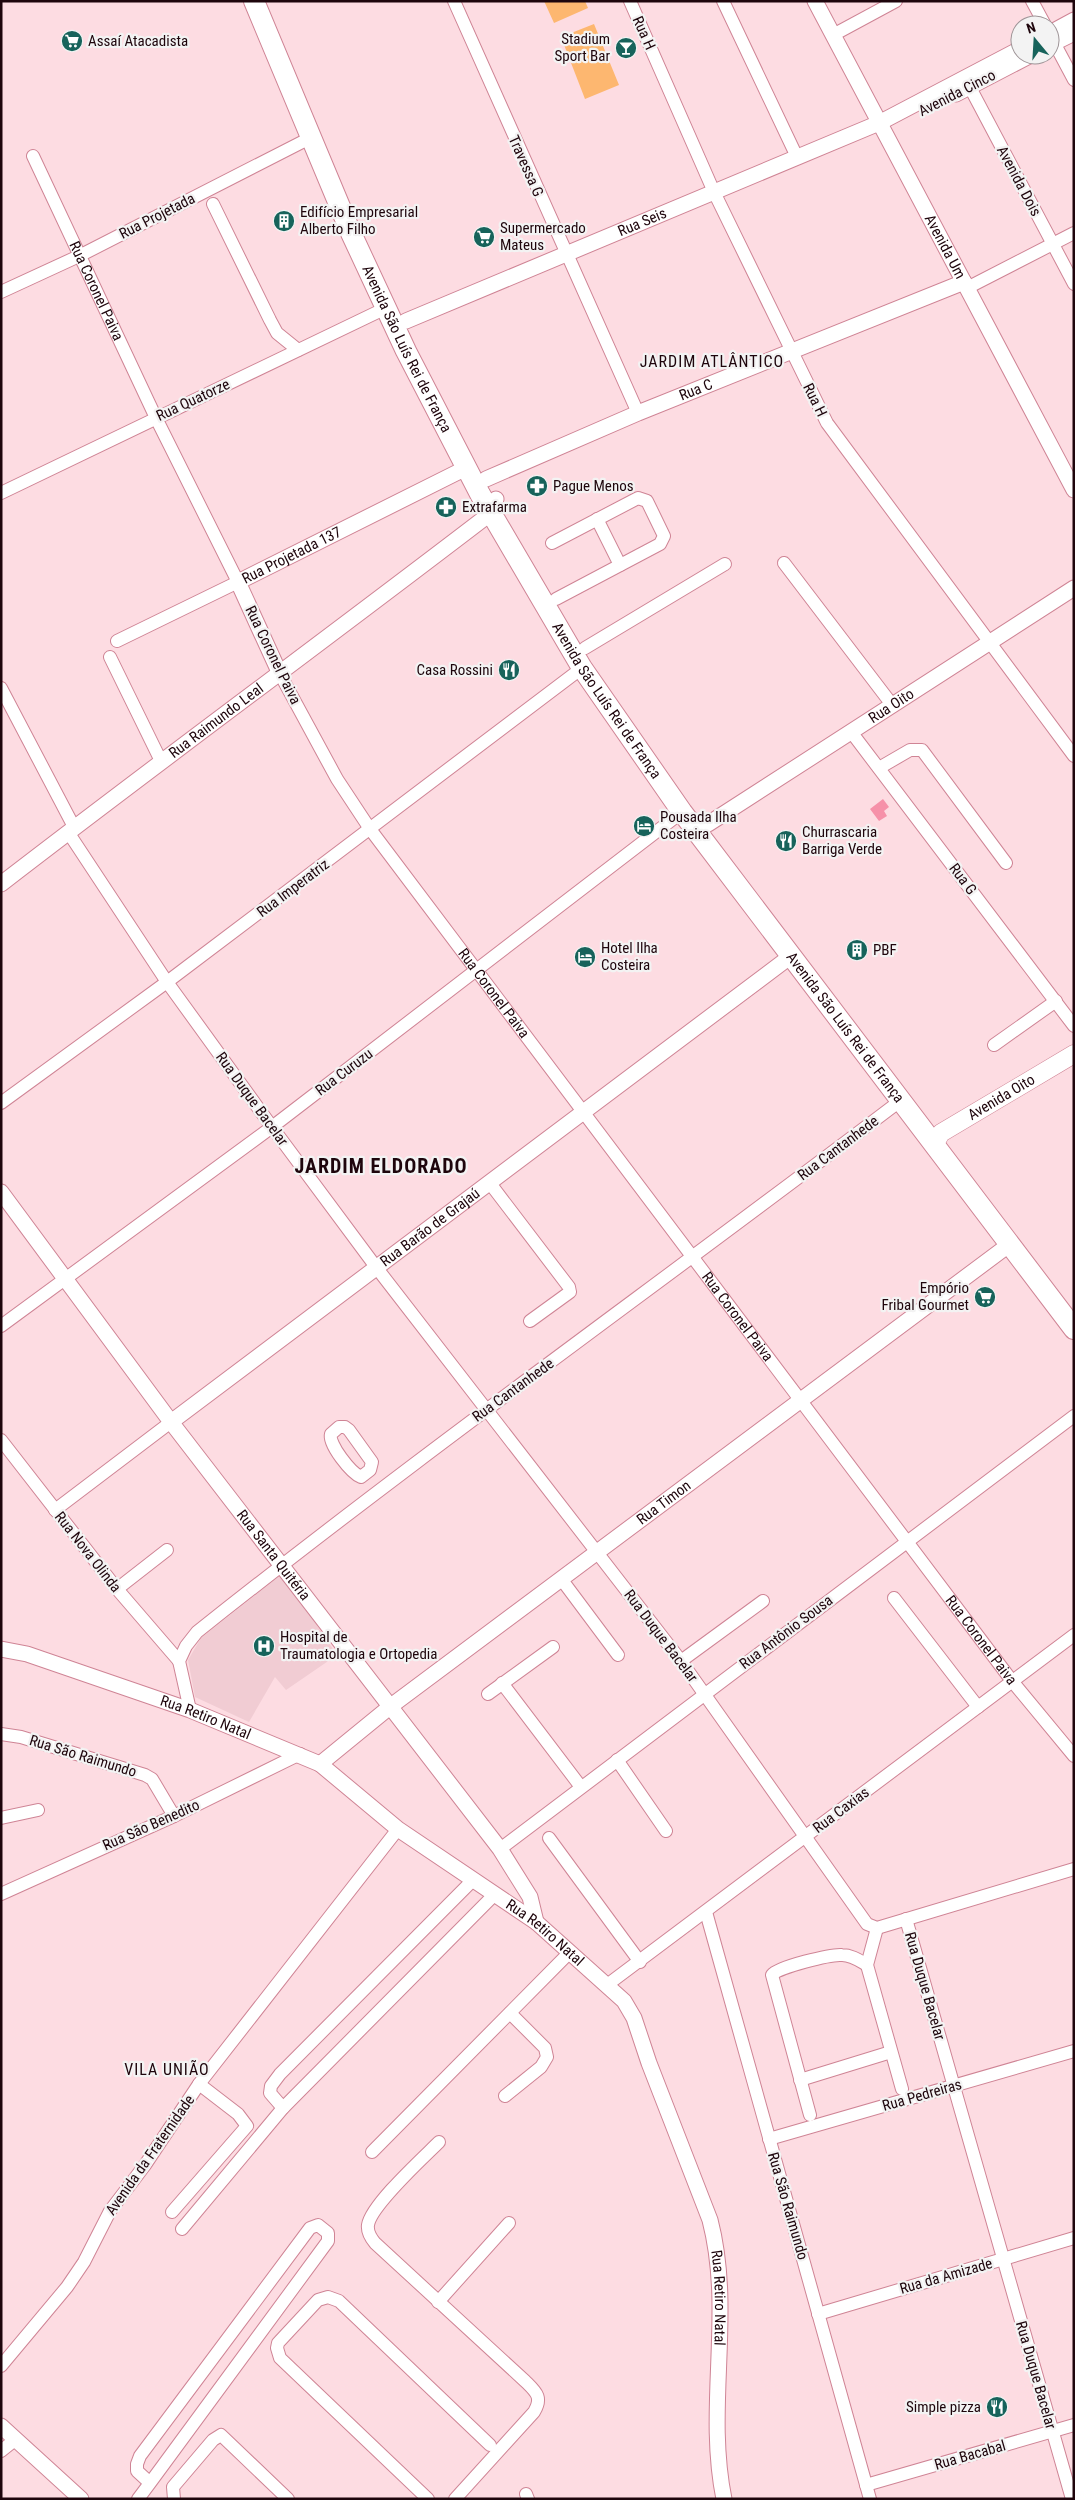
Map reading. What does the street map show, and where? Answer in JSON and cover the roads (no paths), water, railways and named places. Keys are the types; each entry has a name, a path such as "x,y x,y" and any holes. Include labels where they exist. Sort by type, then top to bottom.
{"main road":[{"name":"Avenida São Luís Rei de França","path":"254,1 386,308 466,468 494,506 642,734 708,824 900,1101 938,1139 1010,1244 1074,1329"},
{"name":"Avenida São Luís Rei de França","path":"267,1 367,236 406,321 486,479 494,506 582,668 682,812 793,948 938,1139 1074,1308"},
{"name":"Avenida Oito","path":"938,1139 1074,1054"}],"street":[{"name":"Travessa G","path":"454,1 565,254 638,413"},
{"name":"Rua H","path":"630,1 714,192 832,431 1074,756"},
{"path":"723,1 798,157"},
{"name":"Avenida Um","path":"815,1 1074,490"},
{"path":"833,35 896,1"},
{"path":"1032,1 1040,15"},
{"path":"1060,32 1074,20"},
{"path":"1060,37 1074,33"},
{"name":"Avenida Cinco","path":"881,127 967,82 1010,55"},
{"path":"1060,55 1074,80"},
{"name":"Avenida Cinco","path":"967,82 1010,64"},
{"name":"Avenida Dois","path":"967,82 1074,284"},
{"name":"Rua Seis","path":"406,321 798,157 881,127"},
{"name":"Rua Projetada","path":"1,292 79,256 312,138"},
{"name":"Rua Coronel Paiva","path":"33,156 156,418 238,582 280,674 338,779 370,829 1012,1681 1074,1756"},
{"path":"212,204 270,320 286,343 298,350"},
{"path":"965,285 1074,233"},
{"name":"Rua C","path":"486,479 638,413 792,351 965,285"},
{"name":"Rua Quatorze","path":"1,493 386,308"},
{"name":"Rua Projetada 137","path":"117,640 466,468"},
{"path":"552,543 638,498 647,501 664,536 664,541 556,600"},
{"name":"Rua Raimundo Leal","path":"1,884 161,761 280,674 494,506"},
{"path":"597,519 620,565"},
{"path":"784,563 893,706"},
{"path":"585,648 725,564"},
{"name":"Rua Oito","path":"708,824 852,733 1074,588"},
{"path":"110,657 161,761"},
{"name":"Rua Imperatriz","path":"1,1104 168,982 582,668"},
{"name":"Rua Duque Bacelar","path":"2,692 71,830 168,982 272,1127 376,1267 705,1693 867,1924 877,1928 906,1919 952,2087 1072,2499"},
{"name":"Rua G","path":"852,733 1074,1026"},
{"path":"879,768 910,750 922,750 1006,863"},
{"name":"Rua Curuzu","path":"1,1326 272,1127 682,812"},
{"name":"Rua Barão de Grajaú","path":"55,1510 489,1182 793,948"},
{"path":"994,1046 1056,1002"},
{"name":"Rua Cantanhede","path":"179,1661 186,1646 197,1632 281,1566 383,1487 900,1101"},
{"path":"489,1182 570,1287 570,1292 530,1321"},
{"name":"Rua Santa Quitéria","path":"1,1192 171,1422 500,1849 530,1897 536,1922"},
{"name":"Rua Timon","path":"320,1764 391,1706 1010,1244"},
{"name":"Rua Antônio Sousa","path":"500,1849 1074,1416"},
{"name":"Rua Nova Olinda","path":"1,1440 117,1589 179,1661"},
{"path":"370,1470 383,1487"},
{"path":"117,1589 167,1550"},
{"path":"562,1580 618,1655"},
{"path":"894,1598 978,1707"},
{"path":"681,1661 763,1601"},
{"name":"Rua Caxias","path":"607,1985 1074,1634"},
{"path":"488,1694 553,1647"},
{"name":"Rua Retiro Natal","path":"1,1649 27,1654 190,1710 300,1754 320,1764 398,1829 536,1922 624,2001 634,2018 649,2063 710,2220 717,2246 721,2290 718,2447 724,2499"},
{"path":"179,1661 190,1710"},
{"path":"502,1684 581,1787"},
{"name":"Rua São Raimundo","path":"1,1734 21,1737 145,1775 152,1779 174,1816"},
{"name":"Rua São Benedito","path":"1,1894 174,1816 300,1754"},
{"path":"617,1760 666,1831"},
{"path":"1,1818 38,1810"},
{"name":"Avenida da Fraternidade","path":"1,2366 67,2287 84,2262 110,2211 199,2084 398,1829"},
{"path":"549,1838 640,1962"},
{"path":"906,1919 1074,1869"},
{"path":"284,2108 270,2092 271,2086 280,2074 473,1880"},
{"path":"182,2229 284,2108 495,1894"},
{"name":"Rua São Raimundo","path":"706,1912 870,2499"},
{"path":"877,1928 868,1965 902,2089"},
{"path":"372,2152 570,1952"},
{"path":"810,2115 772,1975 777,1970 836,1954 848,1955 868,1965"},
{"path":"505,2096 541,2067 547,2057 545,2048 510,2013"},
{"name":"Rua Pedreiras","path":"769,2139 1074,2051"},
{"path":"800,2080 891,2052"},
{"path":"172,2212 247,2126 238,2114 199,2084"},
{"path":"439,2142 377,2206 371,2215 368,2230 375,2243 538,2394 539,2403 534,2412 455,2499"},
{"path":"438,2302 509,2223"},
{"path":"138,2499 150,2483 328,2241 328,2233 318,2225 310,2228 140,2456 136,2464 137,2471 150,2483"},
{"name":"Rua da Amizade","path":"818,2314 1074,2238"},
{"path":"428,2499 280,2358 277,2348 278,2343 318,2300 328,2297 339,2301 490,2445"},
{"name":"Rua Bacabal","path":"866,2485 1074,2425"},
{"path":"1,2426 75,2497"},
{"path":"174,2499 173,2487 213,2440 221,2435 288,2499"},
{"path":"1,2451 16,2439"}],"place":[{"name":"Assaí Atacadista","path":"72,41"},
{"name":"Stadium Sport Bar","path":"626,48"},
{"name":"Edifício Empresarial Alberto Filho","path":"284,221"},
{"name":"Supermercado Mateus","path":"484,237"},
{"name":"Pague Menos","path":"537,486"},
{"name":"Extrafarma","path":"446,507"},
{"name":"Casa Rossini","path":"509,670"},
{"name":"Pousada Ilha Costeira","path":"644,826"},
{"name":"Churrascaria Barriga Verde","path":"786,841"},
{"name":"PBF","path":"857,950"},
{"name":"Hotel Ilha Costeira","path":"585,957"},
{"name":"Empório Fribal Gourmet","path":"985,1297"},
{"name":"Hospital de Traumatologia e Ortopedia","path":"264,1646"},
{"name":"Simple pizza","path":"997,2407"}],"district":[{"name":"JARDIM ATLÂNTICO","path":"712,361"},
{"name":"JARDIM ELDORADO","path":"381,1166"},
{"name":"VILA UNIÃO","path":"167,2069"}]}
